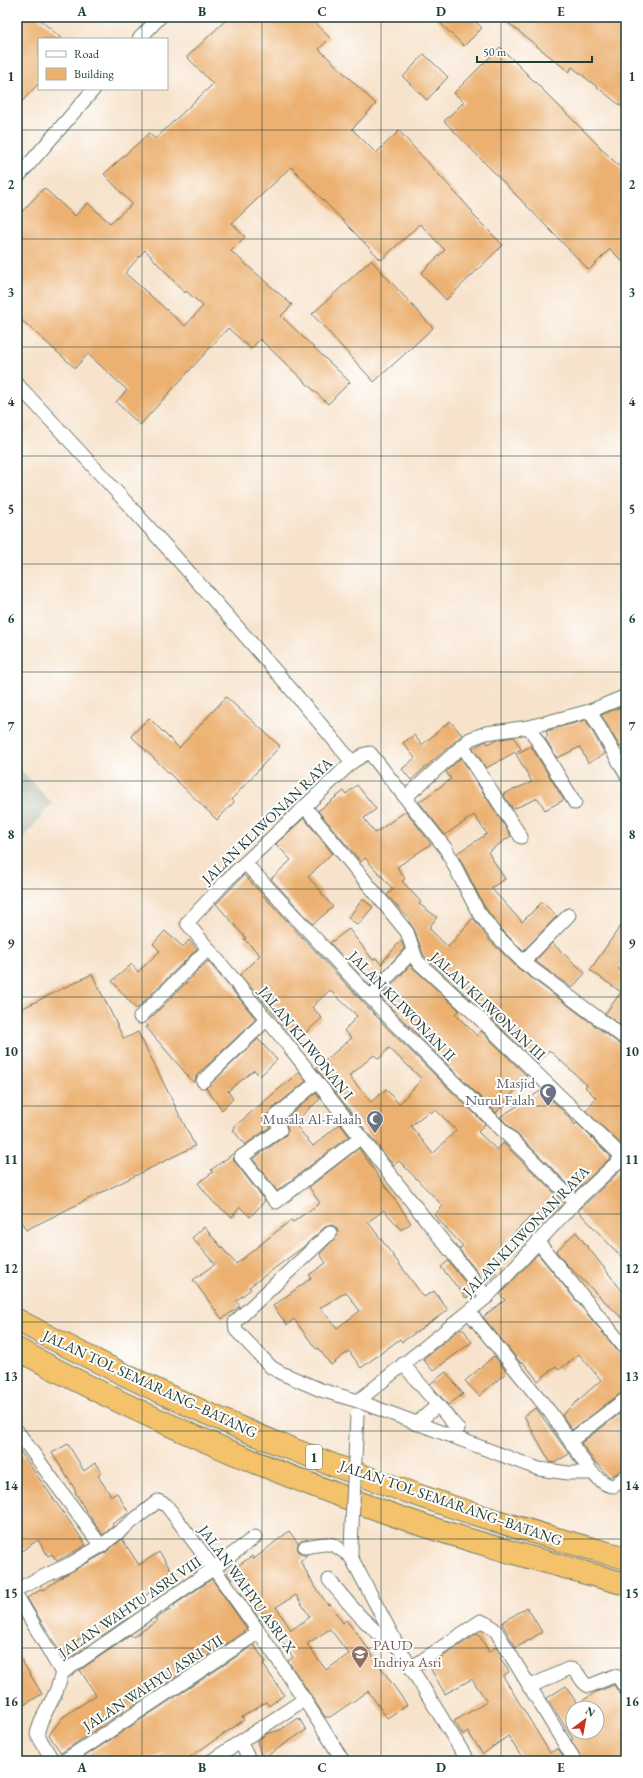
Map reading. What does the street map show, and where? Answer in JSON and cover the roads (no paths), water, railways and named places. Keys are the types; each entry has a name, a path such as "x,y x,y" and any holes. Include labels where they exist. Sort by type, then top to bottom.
{"highway":[{"name":"JALAN TOL SEMARANG–BATANG","path":"17,1320 74,1350 174,1398 278,1443 429,1499 548,1537 626,1558"},
{"name":"JALAN TOL SEMARANG–BATANG","path":"17,1349 76,1380 270,1468 397,1516 545,1562 626,1584"}],"street":[{"path":"140,38 160,17"},
{"path":"17,178 93,90"},
{"path":"17,384 116,491 290,687 352,762"},
{"path":"626,696 590,711 528,728 486,733 470,739 406,797 446,849 477,910 495,934 523,962 626,1039"},
{"path":"590,711 626,774"},
{"path":"528,728 575,803"},
{"path":"462,745 521,837"},
{"name":"JALAN KLIWONAN RAYA","path":"187,923 245,862 352,762 368,753 374,757 406,797"},
{"name":"JALAN KLIWONAN III","path":"305,807 407,932 417,962 476,1015 624,1159"},
{"name":"JALAN KLIWONAN II","path":"245,862 394,1024 575,1202"},
{"path":"523,962 569,914"},
{"name":"JALAN KLIWONAN I","path":"187,923 267,1019 488,1297"},
{"path":"140,1017 208,949"},
{"path":"371,998 382,983 413,951"},
{"path":"203,1081 267,1019"},
{"path":"317,1082 275,1117 280,1130 241,1157 276,1202 361,1137"},
{"name":"JALAN KLIWONAN RAYA","path":"358,1401 488,1297 575,1202 624,1159"},
{"path":"330,1233 235,1322 234,1326 268,1364 282,1373 321,1390 358,1401 539,1469 568,1473 592,1473"},
{"path":"538,1242 625,1348"},
{"path":"469,1312 550,1412 592,1473 610,1486 614,1486 626,1476"},
{"path":"403,1364 458,1429"},
{"path":"570,1441 626,1399"},
{"path":"358,1401 351,1552 399,1648 468,1761"},
{"path":"416,1424 438,1405"},
{"path":"17,1431 101,1546 70,1564 17,1589"},
{"name":"JALAN WAHYU ASRI X","path":"101,1546 158,1501 166,1505 214,1568 259,1632 305,1699 343,1761"},
{"name":"JALAN WAHYU ASRI VIII","path":"62,1673 214,1568 255,1537"},
{"path":"305,1547 328,1543 351,1552"},
{"path":"329,1580 371,1629 382,1638 399,1648"},
{"path":"17,1596 62,1673 56,1692 41,1721 37,1734 53,1761"},
{"path":"411,1668 481,1621 489,1625 496,1631 575,1761"},
{"name":"JALAN WAHYU ASRI VII","path":"64,1761 259,1632"},
{"path":"529,1687 568,1669 572,1669 577,1672 585,1685 589,1686 614,1676 618,1677 626,1689"},
{"path":"211,1761 305,1699"},
{"path":"240,1742 250,1761"}],"place":[{"name":"Masjid Nurul Falah","path":"548,1107"},
{"name":"Musala Al-Falaah","path":"375,1134"},
{"name":"PAUD Indriya Asri","path":"360,1669"}]}
